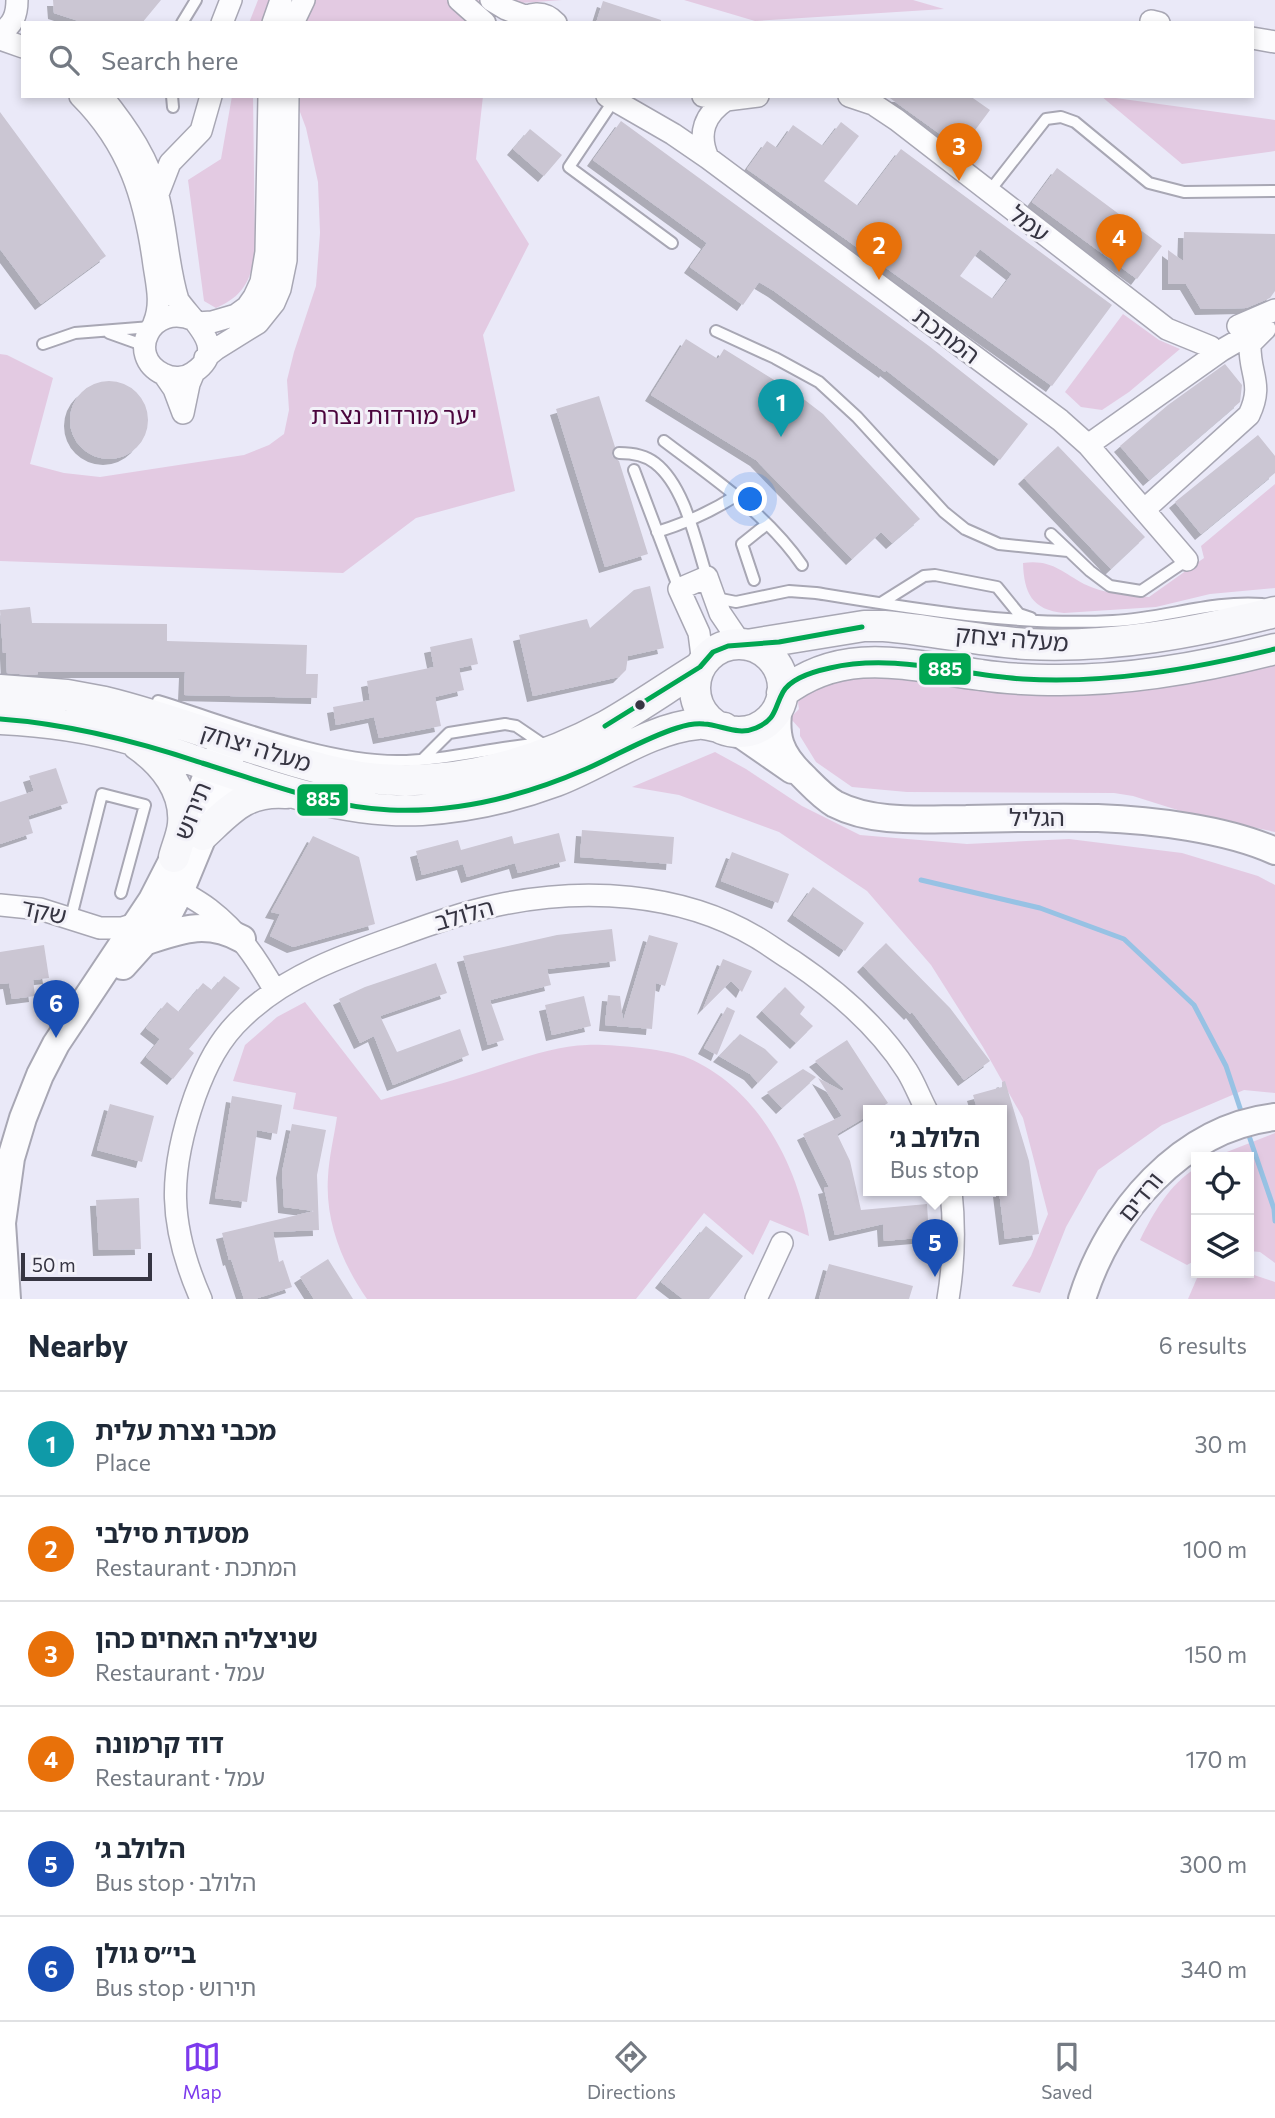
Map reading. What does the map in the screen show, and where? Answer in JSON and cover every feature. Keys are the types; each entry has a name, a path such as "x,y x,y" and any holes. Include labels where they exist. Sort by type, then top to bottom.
{"main road":[{"name":"מעלה יצחק","path":"744,645 864,626 884,626 1025,644 1094,644 1191,632 1275,612"},
{"path":"744,645 762,651 773,660 780,673 781,699 771,718 760,726 745,731 728,730 711,722 701,710 695,684 701,665 719,649 744,645"},
{"name":"מעלה יצחק","path":"781,699 808,675 867,662 905,663 1023,679 1097,679 1198,667 1275,649"},
{"name":"מעלה יצחק","path":"0,690 53,693 105,702 340,773 393,780 453,777 543,754 606,726 701,665"},
{"name":"מעלה יצחק","path":"0,719 62,724 129,739 298,793 363,808 393,811 457,807 490,801 554,782 679,727 701,723 728,730"},
{"path":"129,739 159,763 174,782 180,796 183,826 172,876"},
{"path":"202,835 230,809 257,794 298,793"}],"street":[{"path":"17,0 27,21"},
{"path":"0,33 13,21 17,0"},
{"path":"223,21 231,0"},
{"path":"274,21 281,0"},
{"path":"294,21 303,0"},
{"path":"458,0 483,21"},
{"path":"491,0 520,19 543,14 553,21"},
{"path":"0,38 21,46"},
{"path":"1254,38 1275,42"},
{"path":"82,98 114,138 145,206 159,297 158,313 145,342 145,353 149,363 165,376 174,389 183,413 189,384 208,346 206,336 178,300 158,194 138,147 103,98"},
{"path":"158,194 170,163 201,131 210,98"},
{"path":"153,325 163,317 174,315 212,322 236,315 247,307 261,282 266,252 269,98"},
{"path":"165,376 185,377 216,349 258,323 274,303 286,260 288,98"},
{"name":"המתכת","path":"610,98 673,134 708,158 1060,420 1088,445 1187,560"},
{"path":"714,98 742,98"},
{"name":"עמל","path":"855,98 873,104 1167,329 1211,347"},
{"path":"708,158 702,146 707,116 726,100"},
{"path":"138,147 161,155 173,155 182,150"},
{"path":"1178,381 1223,334 1275,310"},
{"path":"1088,445 1241,339 1270,328"},
{"path":"1144,510 1248,415 1256,400 1250,344 1270,328"},
{"path":"701,665 699,633 679,589 710,587 726,624 744,645"},
{"name":"הגליל","path":"781,699 776,724 777,737 793,766 806,780"},
{"name":"הגליל","path":"728,730 743,736 835,803 881,817 1100,818 1205,831 1275,851"},
{"name":"תירוש","path":"172,876 202,835 229,740"},
{"name":"תירוש","path":"7,1299 2,1245 2,1197 23,1118 40,1075 56,1044 141,932 172,876 220,768"},
{"path":"172,876 242,939 275,991"},
{"name":"הלולב","path":"201,1299 180,1237 175,1200 176,1160 185,1124 215,1048 242,1017 275,991 345,955 455,916 499,904 584,895 632,896 674,904 754,936 840,996 878,1034 907,1071 924,1105"},
{"name":"שקד","path":"0,905 40,909 100,928 141,932"},
{"name":"שקד","path":"79,920 97,929 104,940 106,959 103,974"},
{"path":"141,932 199,928 226,930 242,939"},
{"name":"תירוש","path":"78,1013 103,974 141,932"},
{"name":"ורדים","path":"1082,1299 1106,1246 1131,1204 1165,1167 1192,1147 1231,1127 1275,1117"},
{"path":"948,1299 954,1245 952,1196"},
{"path":"756,1299 782,1243"}],"lane":[{"path":"186,21 196,0"},
{"path":"610,98 569,167 672,243"},
{"path":"988,192 1046,119 1061,117 1075,122 1149,183 1184,192 1275,191"},
{"path":"43,344 75,333 153,325"},
{"path":"99,331 119,335 137,344 145,353"},
{"path":"716,331 775,358 819,383 857,417 944,512 965,529 999,544 1068,551"},
{"path":"664,442 737,495 787,543 802,565"},
{"path":"619,453 641,456 655,463 677,491 710,587 736,602 789,591 1005,620 1037,621 1113,621 1153,618 1250,603 1275,605"},
{"path":"634,470 679,589"},
{"path":"657,532 715,510 737,495"},
{"path":"754,580 742,544 767,524"},
{"path":"1051,534 1110,586 1141,592 1187,560"},
{"path":"881,603 924,576 935,575 997,587 1019,614 1037,621"},
{"path":"53,693 83,685"},
{"path":"149,699 319,750 359,758 422,760 541,743 573,742"},
{"path":"422,760 449,733 505,723 516,726 541,743"},
{"path":"79,920 102,794 145,805 121,893"}],"green space":[{"path":"258,0 562,0 494,5 492,21 250,21"},
{"path":"684,0 913,0 944,9 755,21"},
{"path":"232,98 253,98 255,249 252,269 240,292 216,308 204,301 188,180 221,159"},
{"name":"יער מורדות נצרת","path":"295,98 483,98 476,159 529,244 483,335 515,491 416,518 343,573 0,561 0,354 53,378 30,464 64,473 100,477 244,455 269,445 284,434 289,410 287,380 316,286 320,233 318,182 306,128"},
{"path":"1103,98 1275,120 1275,151 1182,164"},
{"path":"1123,314 1159,340 1180,349 1129,392 1102,410 1081,407 1065,392"},
{"path":"1275,484 1275,588 1210,594 1156,607 1064,613 1037,604 1028,591 1023,563 1033,562 1049,565 1100,590 1149,597 1204,558 1201,546"},
{"path":"1275,660 1275,832 1187,813 1133,796 1114,793 907,792 852,787 816,762 800,736 800,729 790,718 799,709 798,702 808,690 833,675"},
{"path":"715,752 802,806 860,835 967,844 1069,839 1182,853 1258,876 1275,885 1275,1093 1244,1090 1162,1125 1098,1170 1066,1227 1040,1293 1012,1286 1031,1256 1048,1214 1023,1118 983,1047 931,965 867,891 779,832 679,795 632,787"},
{"path":"305,1002 381,1100 572,1046 638,1048 688,1058 713,1071 735,1088 771,1132 795,1182 809,1236 770,1220 753,1255 704,1213 636,1299 367,1299 343,1256 329,1210 329,1170 337,1117 293,1109 296,1093 233,1081 245,1045 277,1017"},
{"path":"1275,1133 1275,1263 1260,1252 1254,1251 1254,1152 1227,1152"},
{"path":"1191,1172 1191,1263 1187,1265 1140,1240 1157,1209"},
{"path":"1254,1275 1275,1282 1275,1299 1188,1299 1197,1278 1254,1278"}],"building":[{"path":"53,0 161,0 144,21 79,21 54,13"},
{"path":"603,1 661,20 661,21 597,21"},
{"path":"890,98 973,98 990,110 961,149"},
{"path":"0,112 106,256 41,304 0,249"},
{"path":"621,121 929,346 1028,424 1000,460 886,370 885,372 774,291 759,282 743,305 690,267 707,243 593,160"},
{"path":"841,122 859,136 824,181 858,206 901,149 1112,305 1052,386 747,169 767,141 777,148 793,125 823,146","holes":["980,249 1012,274 993,299 960,276"]},
{"path":"530,129 562,155 544,176 513,149"},
{"path":"1057,168 1162,246 1137,279 1032,202"},
{"path":"1184,232 1275,234 1275,291 1270,298 1246,308 1201,309 1186,284 1168,284 1168,250 1183,261"},
{"path":"686,339 718,359 724,349 797,394 823,414 920,519 892,543 881,532 852,559 756,460 651,395"},
{"path":"1225,364 1242,385 1240,402 1149,480 1120,446 1168,405"},
{"path":"109,381 124,384 141,398 148,420 145,435 131,452 109,459 94,456 77,442 70,420 73,405 87,388"},
{"path":"599,396 615,447 612,456 619,461 648,554 605,567 556,409"},
{"path":"1258,435 1275,456 1275,473 1201,534 1175,502"},
{"path":"1058,446 1145,537 1111,569 1024,478"},
{"path":"650,586 664,648 628,656 626,670 619,677 533,696 519,635 587,619 590,628 634,590"},
{"path":"30,607 32,623 167,624 167,641 307,645 306,674 318,674 317,698 184,695 185,672 38,672 31,675 7,673 0,610"},
{"path":"472,638 478,664 459,668 464,690 435,697 441,726 379,738 374,717 336,725 333,707 370,700 367,681 434,667 430,647"},
{"path":"56,768 68,803 28,816 33,833 0,844 0,802 34,791 29,776"},
{"path":"582,830 674,837 672,864 580,857"},
{"path":"559,833 566,861 518,873 515,863 467,877 463,864 422,875 416,851 458,840 461,850 512,836 514,844"},
{"path":"313,836 359,857 375,924 293,947 270,936 280,914 271,912"},
{"path":"732,852 789,874 778,903 721,881"},
{"path":"813,887 864,923 845,951 793,915"},
{"path":"612,929 616,961 547,969 551,985 490,1000 504,1040 488,1045 463,956 557,935"},
{"path":"649,935 678,943 665,986 656,983 652,1029 605,1025 608,995 620,996 623,1021"},
{"path":"886,943 950,1008 990,1061 964,1080 912,1012 910,1014 863,966"},
{"path":"44,945 49,978 33,980 35,996 12,999 9,983 0,984 0,952"},
{"path":"723,959 752,971 742,992 731,981 703,1009"},
{"path":"436,963 447,993 380,1016 397,1052 460,1029 469,1055 393,1085 374,1036 360,1043 339,999 365,987"},
{"path":"224,976 240,988 189,1049 194,1053 173,1079 146,1057 160,1039 146,1028 167,1002 179,1012 203,983 212,990"},
{"path":"785,987 805,1007 800,1014 813,1026 796,1043 762,1011"},
{"path":"584,996 591,1026 552,1035 545,1005"},
{"path":"727,1007 735,1011 717,1055 704,1048"},
{"path":"740,1034 765,1049 778,1062 758,1083 750,1074 719,1056"},
{"path":"847,1040 888,1103 863,1105 863,1119 837,1134 850,1161 861,1210 927,1204 929,1237 884,1241 883,1224 835,1235 824,1188 829,1187 803,1134 842,1116 818,1078 842,1091 844,1089 815,1061"},
{"path":"803,1069 816,1077 782,1108 767,1092"},
{"path":"1005,1081 1029,1161 1039,1234 1005,1239 1000,1196 1007,1196 1007,1105 976,1105 973,1095 1002,1087 1002,1082"},
{"path":"232,1096 282,1105 277,1134 257,1130 247,1202 215,1198"},
{"path":"110,1104 154,1116 142,1162 97,1150"},
{"path":"292,1124 326,1130 317,1175 319,1230 273,1232 279,1262 283,1260 292,1287 255,1299 244,1299 222,1233 314,1211 284,1207 282,1172"},
{"path":"139,1198 141,1249 99,1250 96,1200"},
{"path":"706,1226 743,1256 709,1299 683,1299 661,1282"},
{"path":"328,1259 353,1299 314,1299 300,1277"},
{"path":"829,1264 913,1286 909,1299 819,1299"}],"waterway":[{"path":"921,880 1040,908 1124,939 1194,1005 1226,1066 1243,1117"},
{"path":"1247,1130 1274,1209 1275,1221"}],"transit line":[{"name":"885","path":"605,726 700,667 713,652 728,646 779,642 862,627"},
{"name":"885","path":"0,719 77,729 128,741 342,804 390,810 441,809 515,795 563,779 665,732 687,725 704,724 736,731 756,728 768,721 787,687 811,673 830,668 854,664 902,664 1023,679 1087,679 1182,669 1275,649"}],"place":[{"name":"שניצליה האחים כהן","path":"959,181"},
{"name":"דוד קרמונה","path":"1119,272"},
{"name":"מסעדת סילבי","path":"879,280"},
{"name":"מכבי נצרת עלית","path":"781,437"},
{"name":"בי״ס גולן","path":"56,1038"},
{"name":"הלולב ג׳","path":"935,1277"}]}
